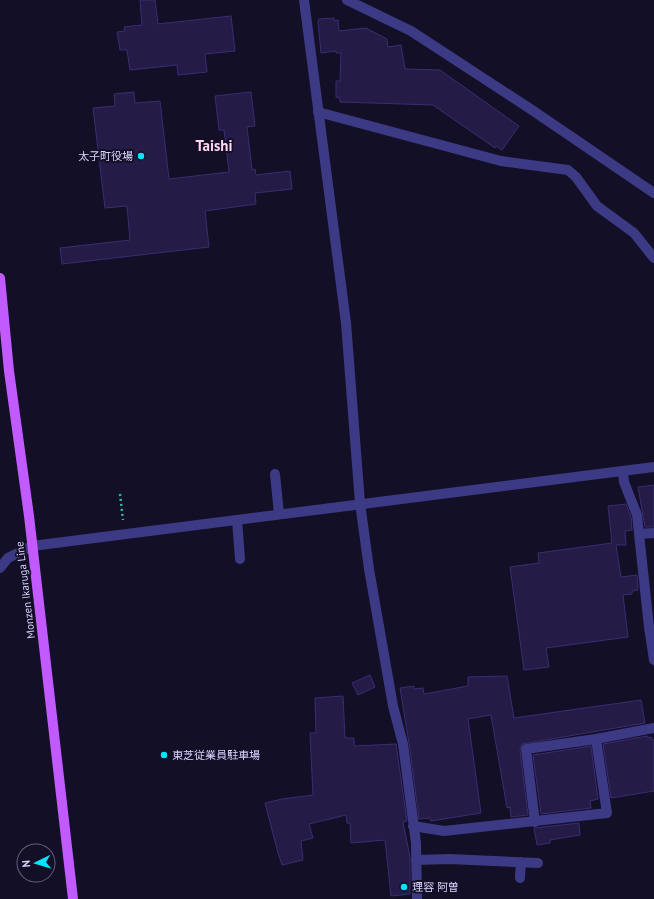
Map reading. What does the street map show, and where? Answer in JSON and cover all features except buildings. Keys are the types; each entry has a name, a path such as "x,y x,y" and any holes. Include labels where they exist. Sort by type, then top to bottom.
{"main road":[{"name":"Monzen Ikaruga Line","path":"0,278 9,371 32,546 73,899"}],"street":[{"path":"304,0 346,323 360,503 369,568 393,706 402,744 413,826 417,899"},
{"path":"347,0 411,31 532,110 654,193"},
{"path":"318,112 500,162 568,170 576,177 597,206 634,233 654,258"},
{"path":"0,568 8,558 32,546 360,503 654,467"},
{"path":"622,471 624,482 637,515 654,660"},
{"path":"274,474 279,514"},
{"path":"238,520 240,559"},
{"path":"639,534 654,533"},
{"path":"535,822 526,749 596,739 654,728"},
{"path":"413,826 444,831 607,813 596,739"},
{"path":"416,860 449,859 538,863"},
{"path":"520,878 521,862"}],"path":[{"path":"120,494 123,521"}],"place":[{"name":"太子町役場","path":"141,156"},
{"name":"東芝従業員駐車場","path":"164,755"},
{"name":"理容 阿曽","path":"404,887"}],"district":[{"name":"Taishi","path":"214,146"}]}
